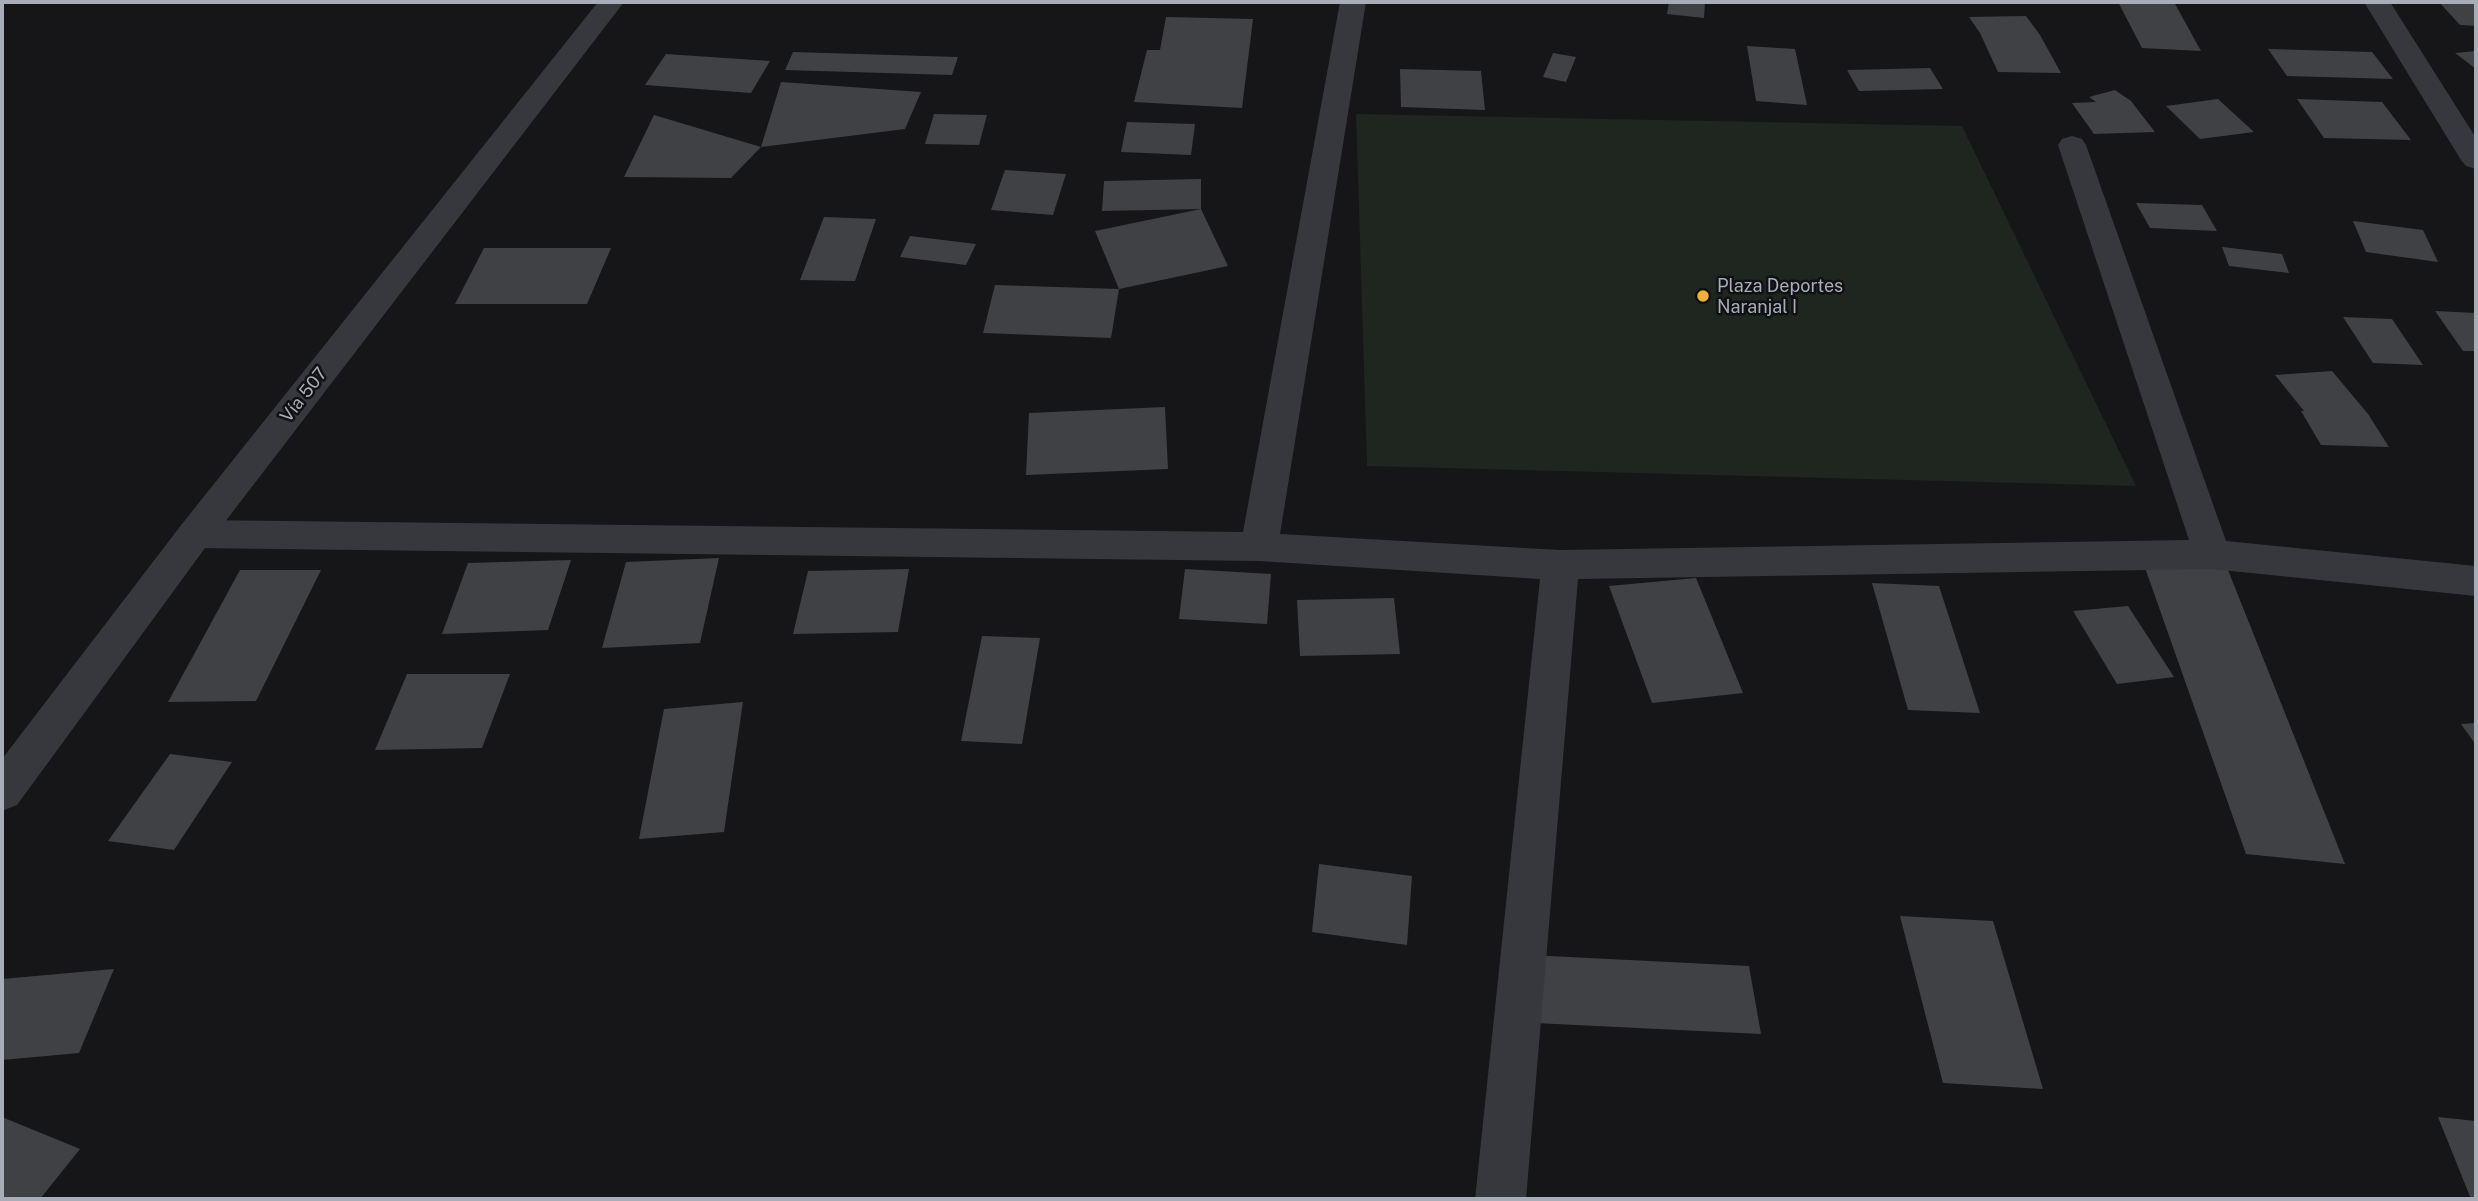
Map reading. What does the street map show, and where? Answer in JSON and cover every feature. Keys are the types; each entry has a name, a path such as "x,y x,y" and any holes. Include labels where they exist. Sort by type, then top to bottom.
{"street":[{"name":"Vía 507","path":"2,792 195,534 611,2"},
{"path":"1259,547 1353,2"},
{"path":"2377,2 2476,160"},
{"path":"2072,145 2212,554"},
{"path":"195,534 1259,547 1560,565 2212,554 2476,581"},
{"path":"1500,1199 1560,565"}],"shaded area":[{"name":"Plaza Deportes Naranjal I","path":"1356,114 1962,126 2136,486 1367,466"}],"building":[{"path":"1669,2 1705,2 1704,18 1667,14"},
{"path":"2118,2 2174,2 2201,51 2142,48"},
{"path":"2439,2 2476,2 2476,26 2460,25"},
{"path":"2026,16 2061,73 1998,72 1980,33 1969,17"},
{"path":"1166,17 1253,19 1242,108 1134,102 1147,50 1160,50"},
{"path":"1747,46 1795,49 1807,105 1756,101"},
{"path":"2268,49 2372,52 2393,79 2287,76"},
{"path":"2476,51 2476,69 2455,53"},
{"path":"793,52 958,57 952,75 785,70"},
{"path":"1553,53 1576,57 1566,82 1543,77"},
{"path":"666,54 770,61 751,93 645,85"},
{"path":"1930,68 1943,89 1859,91 1847,70"},
{"path":"1400,69 1481,71 1485,110 1401,107"},
{"path":"781,82 921,92 905,129 761,147"},
{"path":"2115,90 2131,101 2155,132 2094,134 2072,103 2096,102 2089,97"},
{"path":"2218,99 2254,132 2200,139 2166,106"},
{"path":"2297,99 2382,102 2411,140 2324,138"},
{"path":"934,114 987,115 979,145 925,144"},
{"path":"654,115 761,147 731,178 624,177"},
{"path":"1127,122 1195,124 1191,155 1121,152"},
{"path":"1005,170 1066,174 1053,215 991,210"},
{"path":"1201,179 1201,209 1102,211 1104,181"},
{"path":"2136,203 2202,205 2217,231 2150,228"},
{"path":"1201,209 1228,266 1119,289 1095,231"},
{"path":"824,217 876,219 855,281 800,280"},
{"path":"2353,221 2423,230 2438,262 2366,252"},
{"path":"910,236 976,244 966,265 900,257"},
{"path":"2222,247 2282,254 2289,273 2229,266"},
{"path":"484,248 611,248 587,304 455,304"},
{"path":"995,285 1119,289 1111,338 983,333"},
{"path":"2435,311 2476,313 2476,351 2463,351"},
{"path":"2343,317 2392,319 2423,365 2373,363"},
{"path":"2332,371 2368,414 2389,447 2321,445 2301,411 2304,411 2275,375"},
{"path":"1165,407 1168,469 1026,475 1029,413"},
{"path":"719,558 700,643 602,648 626,562"},
{"path":"571,560 548,630 442,634 468,563"},
{"path":"2143,562 2228,570 2345,864 2246,854"},
{"path":"909,569 898,632 793,634 808,571"},
{"path":"1185,569 1271,574 1267,624 1179,619"},
{"path":"240,570 321,570 256,701 168,702"},
{"path":"1696,578 1743,693 1652,703 1609,586"},
{"path":"1872,583 1939,586 1980,713 1908,710"},
{"path":"1394,598 1400,654 1300,656 1297,600"},
{"path":"2128,606 2174,677 2117,684 2073,611"},
{"path":"982,636 1040,638 1022,744 961,741"},
{"path":"407,674 510,674 482,748 375,750"},
{"path":"743,702 724,832 639,839 664,709"},
{"path":"2476,723 2476,745 2461,724"},
{"path":"170,754 232,762 174,850 108,841"},
{"path":"1319,864 1412,876 1407,945 1312,932"},
{"path":"1900,916 1993,921 2043,1089 1943,1083"},
{"path":"1529,955 1749,966 1761,1034 1535,1023"},
{"path":"114,969 79,1053 2,1060 2,979"},
{"path":"2,1117 80,1149 40,1199 2,1199"},
{"path":"2438,1117 2476,1121 2476,1199 2471,1199"}],"place":[{"name":"Plaza Deportes Naranjal I","path":"1703,296"}]}
